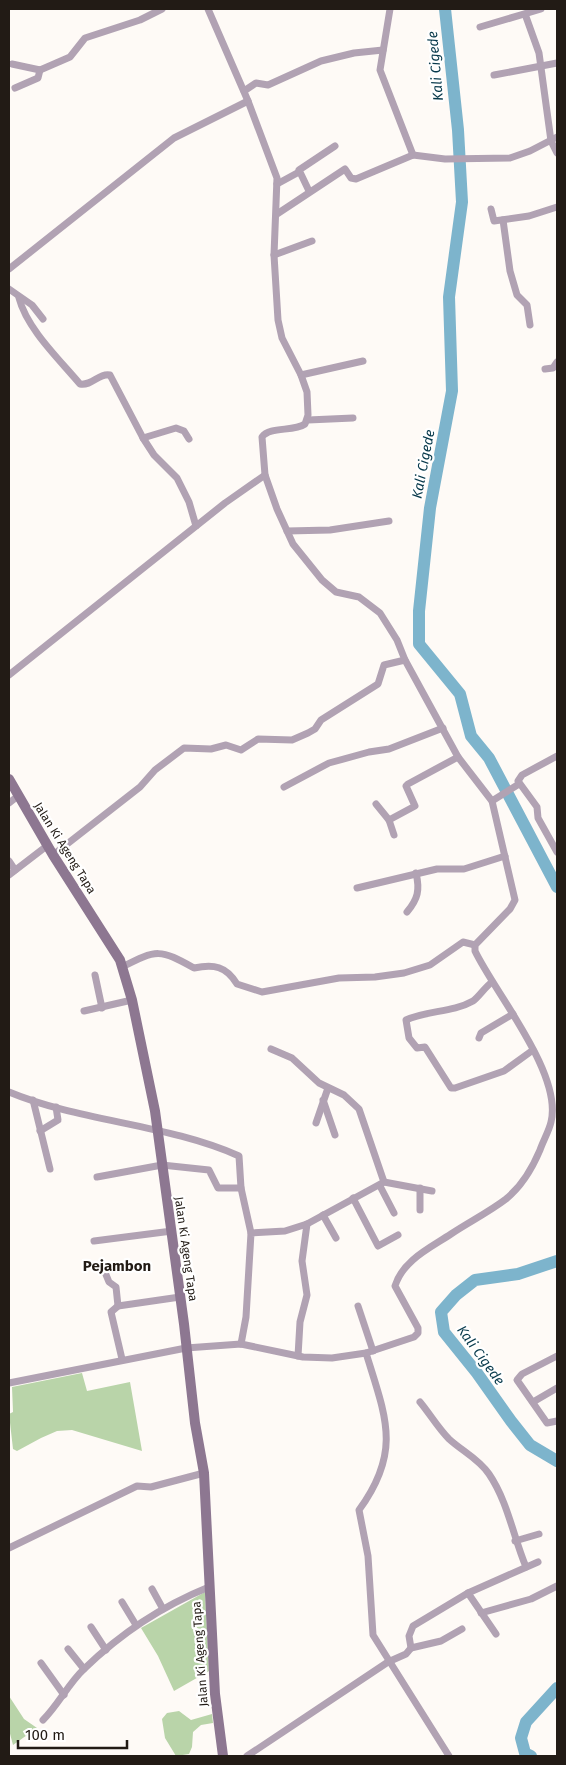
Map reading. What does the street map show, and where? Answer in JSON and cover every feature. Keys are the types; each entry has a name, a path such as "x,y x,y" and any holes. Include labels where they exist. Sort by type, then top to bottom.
{"street":[{"path":"12,64 40,70 70,57 85,38 140,20 162,9"},
{"path":"208,9 244,91 276,172 277,214 274,255 280,330 307,392 308,420"},
{"path":"390,9 381,74 414,155"},
{"path":"480,28 541,9"},
{"path":"525,14 538,49 557,153"},
{"path":"244,91 256,83 268,84 325,61 383,50"},
{"path":"494,75 557,63"},
{"path":"15,88 38,78 40,70"},
{"path":"9,269 174,138 248,101"},
{"path":"277,214 342,170 346,170 351,178 356,179 414,155 445,159 510,158 554,139"},
{"path":"277,184 299,172 335,146"},
{"path":"299,172 309,191"},
{"path":"491,210 493,220 503,220 529,216 557,206"},
{"path":"503,220 510,271 517,295 527,305 530,325"},
{"path":"274,255 312,241"},
{"path":"9,289 19,298 32,305 43,319"},
{"path":"19,298 26,316 61,363 80,384 85,385 105,374 110,374 143,438 154,455 177,478 189,502 196,526"},
{"path":"301,375 363,361"},
{"path":"545,369 553,368 557,362"},
{"path":"9,1383 122,1359 186,1348 241,1344 314,1359 370,1352 414,1337 418,1333 418,1328 395,1286 399,1273 405,1266 506,1198 531,1171 552,1120 550,1097 545,1077 533,1050 475,951 475,945 510,909 515,900 494,800 458,758 405,660 397,640 380,613 359,597 336,592 306,561 287,532 265,475 262,443 264,435 298,428 308,420 353,418"},
{"path":"143,438 176,428 184,431 189,439"},
{"path":"9,675 196,526 265,475"},
{"path":"287,532 330,530 389,522"},
{"path":"9,862 12,872 51,850 140,787 155,770 184,748 212,749 226,745 240,750 260,738 286,740 298,738 314,730 321,720 378,684 384,665 405,660"},
{"path":"284,787 329,763 369,752 389,749 443,728"},
{"path":"494,800 516,786 522,775 557,756"},
{"path":"389,820 415,806 406,786 408,784 458,758"},
{"name":"Jalan Ki Ageng Tapa","path":"9,779 51,850 109,940 122,967 132,1000 158,1132 204,1474 215,1694 223,1756"},
{"path":"516,786 537,807 538,818 557,852"},
{"path":"9,803 18,796"},
{"path":"376,804 389,820 394,835"},
{"path":"357,888 437,869 464,869 505,856"},
{"path":"408,912 417,900 419,885 416,873"},
{"path":"122,967 151,953 165,954 194,968 205,966 221,968 230,972 237,984 262,992 339,978 375,978 404,973 430,965 463,942 475,945"},
{"path":"96,975 102,1008"},
{"path":"492,982 483,989 475,1000 447,1010 406,1020 411,1041 417,1048 426,1047 451,1088 504,1071 533,1050"},
{"path":"84,1011 132,1000"},
{"path":"479,1038 481,1033 513,1014"},
{"path":"271,1049 292,1058 313,1079 344,1095 361,1112 382,1184 394,1213"},
{"path":"316,1123 328,1088"},
{"path":"9,1092 56,1107 200,1142 239,1156 241,1188 251,1233 246,1317 241,1344"},
{"path":"33,1100 50,1169"},
{"path":"323,1100 335,1135"},
{"path":"40,1131 58,1120 56,1107"},
{"path":"97,1177 162,1166 209,1170 220,1189 241,1188"},
{"path":"251,1233 285,1231 307,1224 382,1184 432,1191"},
{"path":"420,1188 420,1210"},
{"path":"353,1198 378,1246 398,1235"},
{"path":"322,1215 336,1238"},
{"path":"298,1356 300,1322 307,1295 302,1261 307,1224"},
{"path":"94,1241 172,1231"},
{"path":"102,1265 109,1282 116,1287 118,1306"},
{"path":"122,1359 111,1312 118,1306 180,1297"},
{"path":"358,1306 370,1352 388,1439 385,1461 377,1484 359,1510 368,1556 373,1635 388,1662 449,1756"},
{"path":"557,1356 518,1377 517,1383 547,1423 557,1421"},
{"path":"533,1402 557,1388"},
{"path":"420,1402 449,1439 489,1474 501,1493 515,1541 526,1567"},
{"path":"9,1548 138,1486 151,1487 204,1474"},
{"path":"515,1541 539,1534"},
{"path":"411,1648 409,1636 413,1626 468,1594 538,1562"},
{"path":"481,1614 531,1599 557,1586"},
{"path":"43,1720 84,1669 136,1625 163,1609 209,1587"},
{"path":"152,1589 163,1609"},
{"path":"468,1594 496,1634"},
{"path":"122,1602 136,1625"},
{"path":"91,1627 106,1650"},
{"path":"246,1756 388,1662 406,1654 411,1648 441,1641 462,1628"},
{"path":"68,1649 84,1669"},
{"path":"41,1663 64,1695"}],"green space":[{"path":"82,1373 87,1391 130,1382 142,1451 72,1430 57,1431 17,1451 13,1449 9,1414 13,1412 12,1387"},
{"path":"205,1592 209,1671 174,1691 158,1656 141,1628"},
{"path":"9,1696 24,1719 37,1728 13,1745 9,1730"},
{"path":"179,1711 191,1720 212,1714 213,1723 201,1725 193,1732 192,1747 189,1754 176,1756 165,1738 162,1719 167,1713"}],"waterway":[{"name":"Kali Cigede","path":"445,9 458,130 462,202 449,297 452,391 430,508 419,611 419,644 460,694 471,736 489,758 557,887"},
{"name":"Kali Cigede","path":"557,1261 518,1274 475,1280 456,1295 441,1312 444,1332 477,1373 511,1421 530,1445 557,1461"},
{"name":"Kali Cigede","path":"531,1756 525,1753 521,1738 526,1722 557,1688"}],"district":[{"name":"Pejambon","path":"117,1266"}]}
